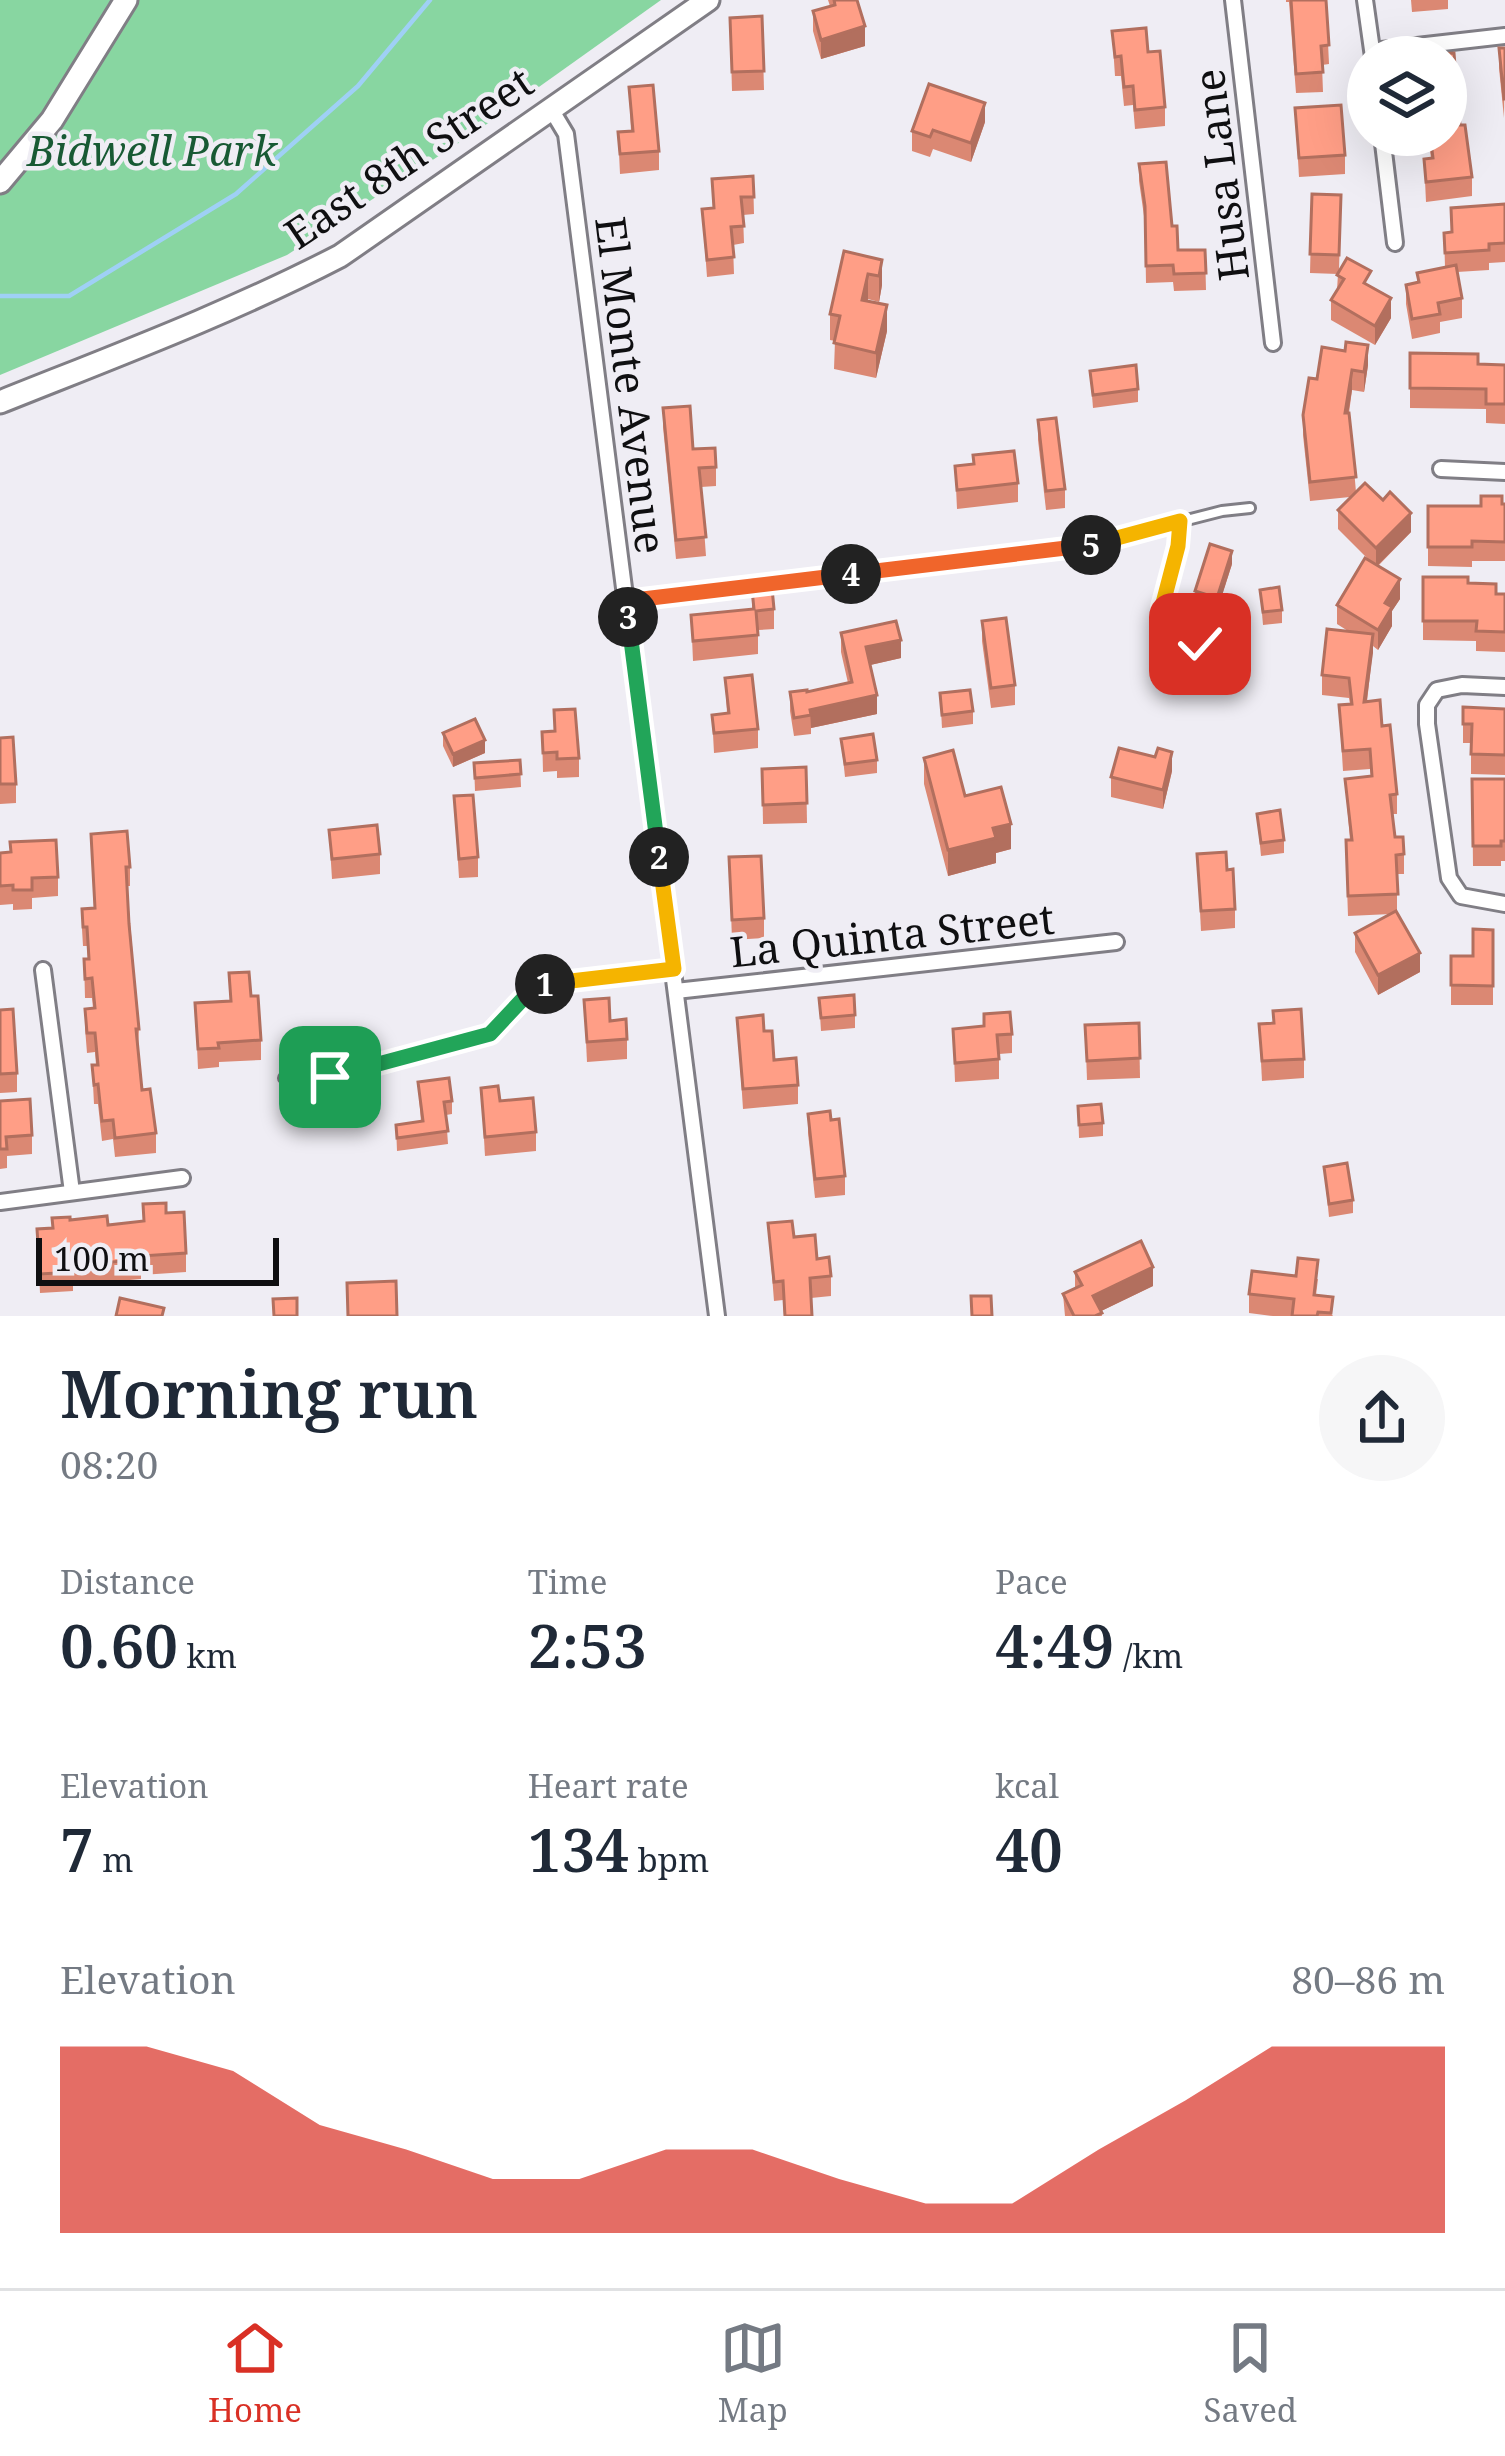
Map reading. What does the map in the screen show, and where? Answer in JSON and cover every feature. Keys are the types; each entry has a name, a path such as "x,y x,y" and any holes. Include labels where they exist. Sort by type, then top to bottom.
{"street":[{"path":"0,182 52,120 126,0"},
{"name":"East 8th Street","path":"0,402 274,290 340,256 708,0"},
{"name":"Husa Lane","path":"1233,0 1273,343"},
{"path":"1365,0 1370,36"},
{"path":"1467,41 1505,36"},
{"name":"El Monte Avenue","path":"551,109 566,134 717,1316"},
{"path":"1384,156 1394,243"},
{"path":"1441,469 1505,472"},
{"path":"626,601 1084,546"},
{"path":"1505,687 1462,685 1437,690 1427,705 1449,878 1461,896 1505,904"},
{"name":"La Quinta Street","path":"676,992 1116,943"},
{"path":"43,970 71,1192"},
{"path":"0,1202 182,1178"}],"lane":[{"path":"1084,546 1250,508"},
{"path":"1168,634 1193,638 1204,651 1204,662 1194,668 1175,653 1168,634 1162,607 1180,521"},
{"path":"284,1078 330,1077 490,1034 542,984 674,969"}],"green space":[{"name":"Bidwell Park","path":"0,0 661,0 477,131 287,255 0,375"}],"building":[{"path":"834,0 857,0 865,26 821,40 813,11 835,5"},
{"path":"1291,0 1326,0 1329,45 1321,46 1323,72 1296,74"},
{"path":"762,16 764,71 732,72 730,18"},
{"path":"1146,28 1148,52 1160,51 1165,107 1135,110 1133,86 1124,87 1112,31"},
{"path":"1499,48 1505,48 1505,99 1504,99"},
{"path":"929,84 985,103 971,143 933,130 930,137 912,131"},
{"path":"653,85 659,151 620,154 618,132 633,131 629,87"},
{"path":"1341,105 1345,155 1299,158 1295,108"},
{"path":"1467,140 1472,177 1426,182 1424,159 1467,156"},
{"path":"1166,162 1178,250 1205,250 1206,273 1174,274 1173,265 1146,266 1139,164"},
{"path":"753,176 754,197 741,197 744,226 731,227 734,257 707,260 702,209 714,208 712,179"},
{"path":"1312,194 1341,195 1339,255 1310,254"},
{"path":"1505,204 1505,243 1489,244 1489,250 1445,253 1444,233 1452,232 1451,208"},
{"path":"844,251 882,260 879,276 868,274 862,300 887,305 876,353 834,343 840,316 830,314"},
{"path":"1347,258 1371,271 1364,283 1391,298 1375,326 1331,300 1344,279 1337,275"},
{"path":"1456,265 1462,298 1438,303 1440,314 1412,319 1406,285 1419,282 1417,273"},
{"path":"1346,342 1368,345 1364,372 1352,370 1345,413 1349,413 1356,477 1310,482 1303,415 1309,378 1317,379 1322,347 1345,351"},
{"path":"1410,353 1478,354 1478,364 1505,365 1505,404 1486,404 1486,389 1410,388"},
{"path":"1136,365 1138,389 1093,395 1090,371"},
{"path":"690,406 693,449 715,448 716,467 699,468 706,537 676,540 663,408"},
{"path":"1056,418 1065,489 1046,491 1038,420"},
{"path":"1014,451 1018,483 957,490 955,466 974,464 973,455"},
{"path":"1365,483 1383,500 1390,492 1411,513 1376,548 1338,510"},
{"path":"1481,496 1502,496 1505,542 1428,547 1428,506 1481,506"},
{"path":"1210,544 1232,551 1217,598 1195,591"},
{"path":"1365,558 1400,579 1385,603 1392,607 1378,630 1337,605"},
{"path":"1423,577 1468,577 1468,583 1496,584 1496,594 1505,594 1505,632 1476,631 1477,621 1423,621"},
{"path":"1279,587 1282,610 1263,612 1260,590"},
{"path":"772,588 774,609 756,611 758,635 693,641 691,615 754,609 752,590"},
{"path":"1006,618 1015,685 991,688 982,621"},
{"path":"896,621 901,640 866,647 877,695 794,718 790,692 852,682 841,633"},
{"path":"1327,629 1373,634 1364,702 1380,700 1382,726 1390,725 1397,794 1390,795 1395,837 1403,837 1404,854 1396,855 1398,894 1348,896 1346,840 1352,840 1345,779 1372,776 1370,749 1343,751 1339,705 1352,704 1349,678 1322,675"},
{"path":"752,675 758,729 714,733 712,715 729,713 725,678"},
{"path":"970,690 973,711 942,715 940,693"},
{"path":"1463,707 1505,709 1505,755 1471,754 1472,724 1463,724"},
{"path":"575,709 579,758 557,759 557,752 543,753 542,732 555,731 554,710"},
{"path":"475,719 485,740 453,754 443,733"},
{"path":"873,734 877,760 845,764 841,739"},
{"path":"13,737 16,784 0,784 0,738"},
{"path":"1119,748 1155,757 1158,748 1172,752 1163,790 1111,777"},
{"path":"953,750 965,796 1001,787 1011,824 993,828 996,838 948,850 924,758"},
{"path":"520,760 521,774 475,778 474,763"},
{"path":"806,767 807,803 763,805 762,769"},
{"path":"1472,779 1505,779 1505,841 1501,846 1473,846"},
{"path":"473,795 478,857 459,859 454,796"},
{"path":"1280,810 1284,840 1261,843 1257,814"},
{"path":"377,825 380,854 332,859 329,830"},
{"path":"127,831 136,1029 142,1090 150,1089 156,1133 115,1138 113,1120 102,1121 98,1084 94,1085 92,1065 98,1065 95,1033 87,1033 85,1009 95,1008 92,978 85,979 84,959 89,959 82,909 95,908 91,834"},
{"path":"56,840 58,877 32,878 32,890 0,886 0,853 11,852 10,842"},
{"path":"1226,852 1227,870 1233,869 1235,909 1201,911 1197,854"},
{"path":"761,856 764,918 732,920 729,857"},
{"path":"1396,911 1420,953 1378,975 1355,933"},
{"path":"1473,929 1493,930 1493,986 1451,985 1451,956 1473,956"},
{"path":"249,972 251,996 258,996 261,1040 198,1049 195,1003 231,1001 229,973"},
{"path":"854,995 855,1015 821,1018 819,998"},
{"path":"609,998 610,1021 626,1019 627,1039 587,1042 584,1000"},
{"path":"13,1009 17,1073 0,1074 0,1010"},
{"path":"1301,1009 1304,1059 1262,1061 1259,1024 1274,1023 1273,1011"},
{"path":"1010,1012 1012,1034 997,1035 999,1059 955,1063 953,1029 984,1026 984,1014"},
{"path":"763,1015 764,1031 772,1031 774,1060 796,1058 798,1085 743,1089 737,1018"},
{"path":"1139,1023 1140,1058 1087,1061 1085,1025"},
{"path":"449,1078 452,1101 444,1102 448,1131 397,1138 396,1125 423,1121 418,1082"},
{"path":"498,1086 500,1101 533,1098 536,1132 485,1137 481,1088"},
{"path":"30,1099 32,1135 6,1137 7,1149 0,1149 0,1101"},
{"path":"1101,1104 1103,1123 1079,1125 1078,1106"},
{"path":"830,1111 831,1120 839,1119 845,1176 815,1179 808,1114"},
{"path":"1347,1163 1353,1200 1329,1204 1324,1167"},
{"path":"166,1203 166,1213 184,1212 186,1253 40,1274 37,1229 53,1228 52,1218 107,1216 108,1225 144,1221 143,1204"},
{"path":"792,1221 794,1237 815,1235 817,1259 829,1257 831,1276 810,1278 812,1316 785,1316 783,1281 774,1282 768,1223"},
{"path":"1141,1241 1153,1267 1093,1296 1102,1313 1074,1316 1063,1294 1082,1285 1075,1272"},
{"path":"1298,1258 1318,1260 1314,1295 1333,1297 1331,1313 1292,1316 1294,1299 1249,1294 1252,1271 1296,1276"},
{"path":"396,1281 397,1316 348,1316 347,1283"},
{"path":"971,1296 991,1296 992,1316 972,1316"},
{"path":"120,1298 164,1308 162,1316 116,1316"},
{"path":"297,1298 297,1316 274,1316 273,1299"}],"waterway":[{"path":"0,296 69,296 236,194 358,86 430,0"}],"route":[{"path":"330,1077 490,1034 535,986 674,969 626,601 1084,546 1180,521 1162,612 1168,634 1188,635 1200,644"}]}
